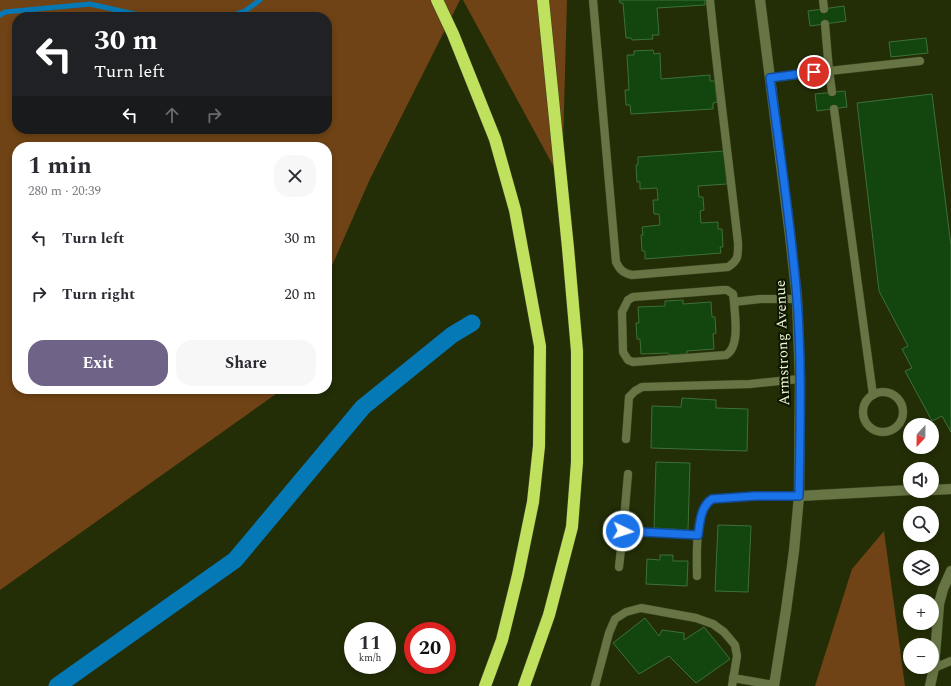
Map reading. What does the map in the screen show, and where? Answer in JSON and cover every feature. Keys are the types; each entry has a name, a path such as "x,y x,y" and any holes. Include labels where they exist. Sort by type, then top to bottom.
{"highway":[{"path":"437,0 453,34 495,139 515,210 540,346 539,446 533,502 518,575 502,640 485,686"},
{"path":"524,686 549,615 572,527 577,462 577,351 543,0"},
{"path":"481,686 502,640"}],"street":[{"name":"Armstrong Avenue","path":"760,0 797,299 800,379 799,496 787,603 774,686"},
{"path":"939,490 951,489"},
{"path":"799,496 903,490"},
{"path":"936,638 939,604 943,589 951,571"},
{"path":"930,686 933,674"}],"lane":[{"path":"593,0 616,262 619,269 625,274 632,275 728,267 735,263 738,256 730,164 710,0"},
{"path":"825,24 832,92"},
{"path":"770,78 920,61"},
{"path":"834,109 874,395"},
{"path":"723,290 733,294 734,302 735,341 731,352 726,355 633,362 628,360 623,352 622,312 628,300 633,297 723,290"},
{"path":"734,302 760,299 797,299"},
{"path":"626,439 628,397 634,391 642,387 750,384 800,379"},
{"path":"880,392 887,392 898,399 902,405 902,418 894,429 880,431 874,429 868,424 864,412 865,405 868,399 874,395 880,392"},
{"path":"618,568 628,474"},
{"path":"696,576 698,535 704,509 708,502 712,499 755,496 799,496"},
{"path":"623,531 698,535"},
{"path":"596,686 609,632 614,619 626,612 641,608 696,618 713,624 724,632 735,645 737,656 733,682 774,686"},
{"path":"939,666 951,662"}],"shaded area":[{"path":"0,0 460,0 370,179 332,266 332,142 12,142 12,394 276,394 0,590"},
{"path":"463,0 567,0 562,182"},
{"path":"884,531 905,686 815,686 852,569"}],"building":[{"path":"619,0 705,0 705,5 657,8 659,35 652,35 653,39 632,40 631,38 626,38 623,3 620,3"},
{"path":"844,6 846,21 810,26 808,11"},
{"path":"926,38 928,53 891,57 889,42"},
{"path":"653,50 654,54 660,53 661,79 710,75 710,81 715,81 717,102 713,103 713,109 631,114 630,105 626,105 625,90 629,90 627,55 634,55 634,51"},
{"path":"845,91 847,107 817,111 815,94"},
{"path":"932,94 951,246 951,432 942,416 938,418 930,418 905,371 912,368 902,349 908,346 879,291 857,103"},
{"path":"724,151 727,184 698,186 699,197 703,197 704,210 700,211 701,223 718,222 718,229 722,229 723,247 720,247 721,253 645,259 645,251 642,251 642,227 660,225 659,214 654,214 653,200 658,200 657,188 640,189 640,182 637,182 636,165 638,165 638,157"},
{"path":"683,300 683,304 711,302 712,317 715,317 716,333 713,334 714,349 687,351 687,354 641,354 640,339 637,339 636,323 639,323 638,307 665,306 665,301"},
{"path":"682,398 716,400 716,408 748,409 747,451 651,448 652,406 681,407"},
{"path":"656,462 690,463 688,530 654,528"},
{"path":"718,525 751,526 748,592 715,591"},
{"path":"660,555 673,555 673,561 688,561 687,586 646,584 647,559 660,560"},
{"path":"645,618 659,636 662,630 684,633 684,640 704,627 730,659 696,683 669,656 639,674 613,643"}],"waterway":[{"path":"242,12 260,0"},
{"path":"0,15 5,12 90,4 126,12"},
{"path":"57,686 235,560 363,407 452,335 472,323"}],"route":[{"path":"623,531 698,535 704,509 708,502 712,499 755,496 799,496 800,379 797,299 770,78 814,72"}]}
